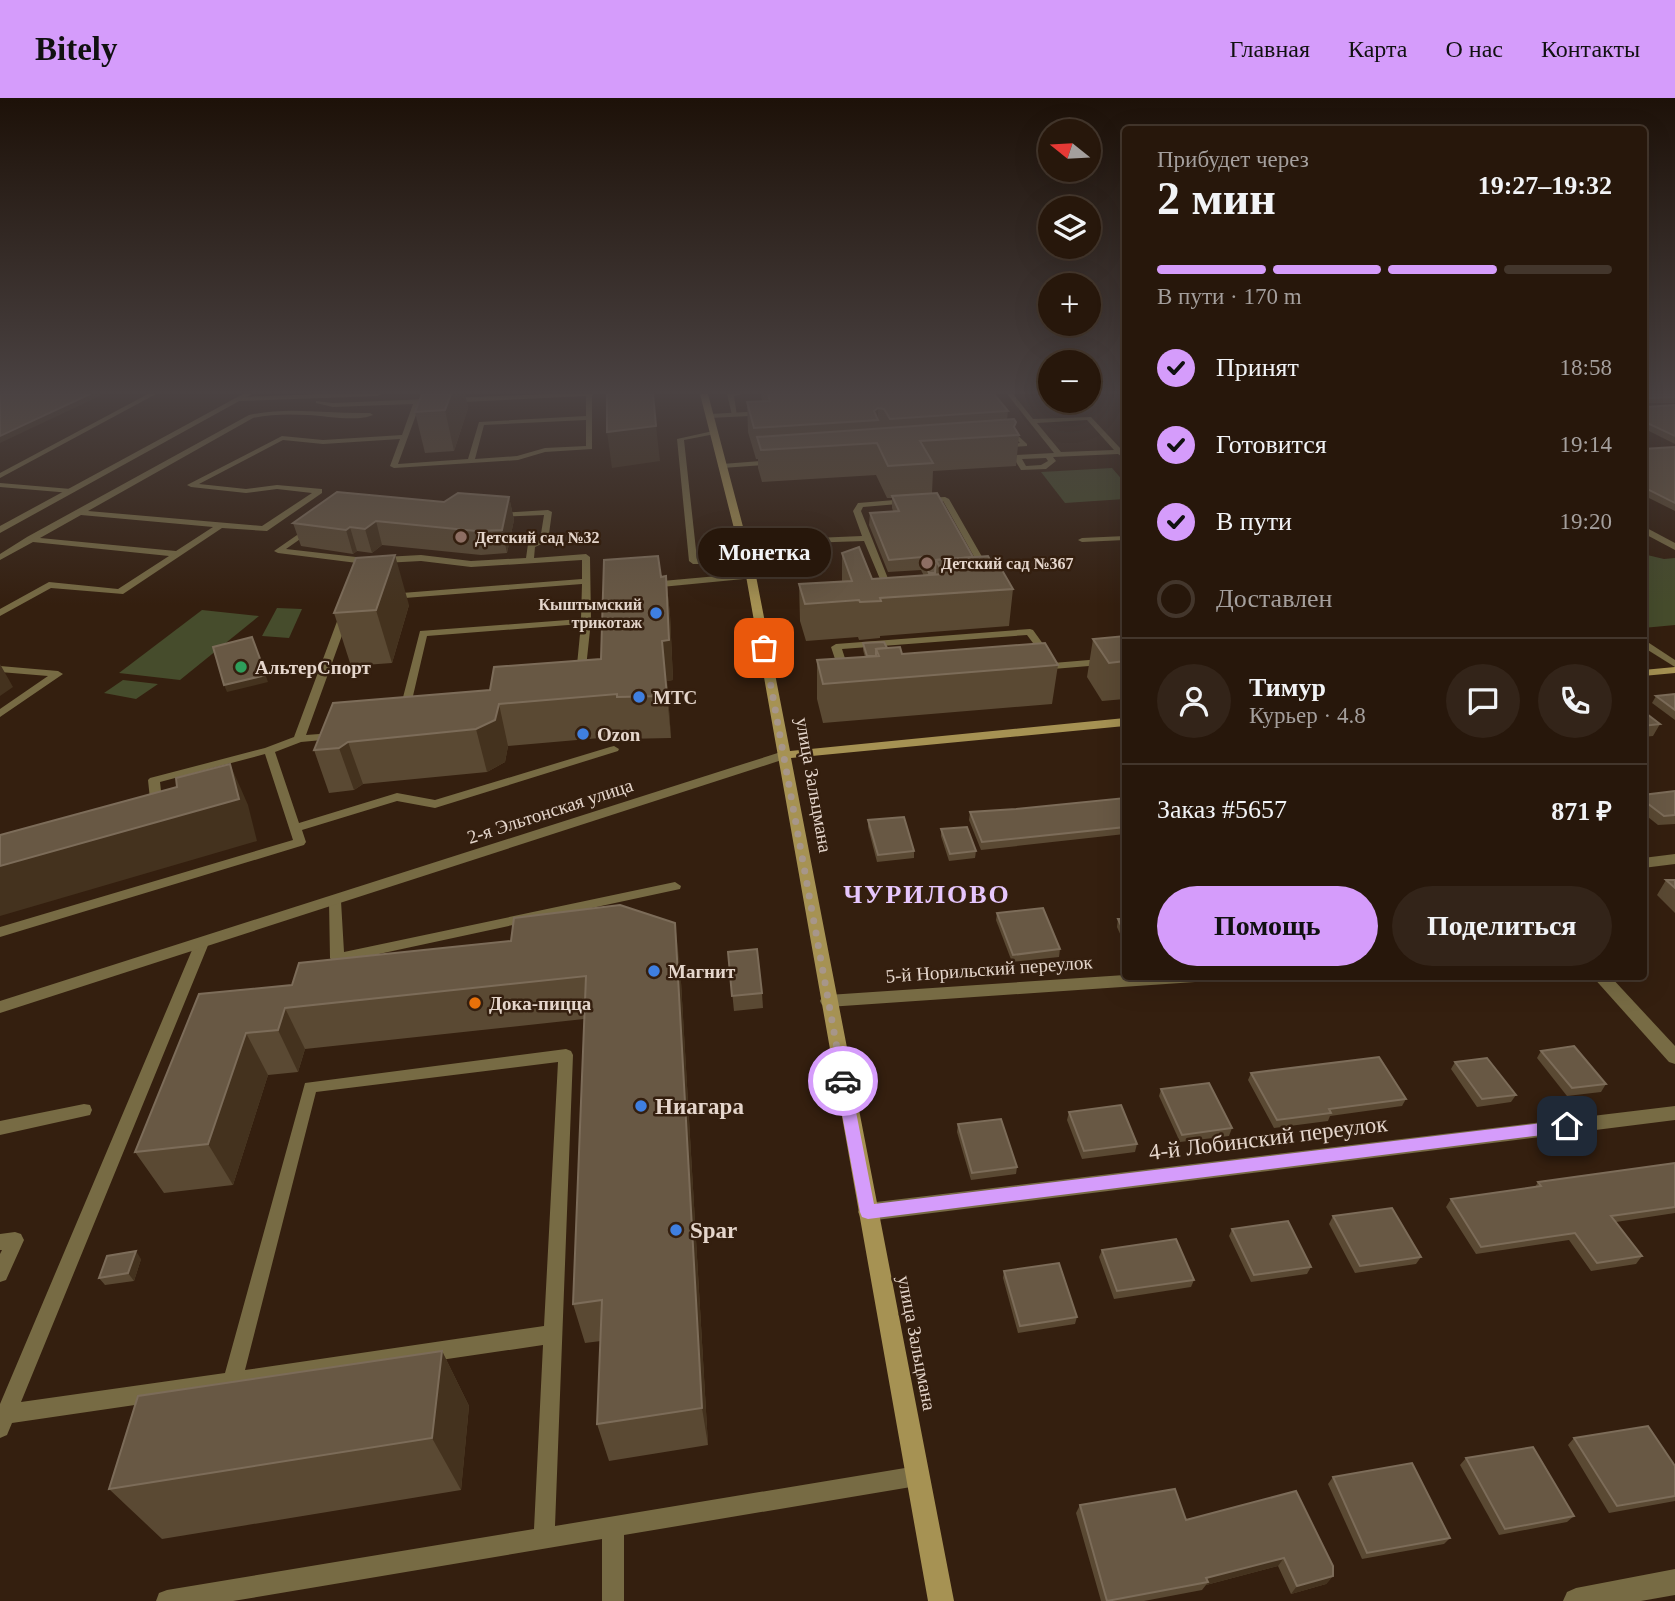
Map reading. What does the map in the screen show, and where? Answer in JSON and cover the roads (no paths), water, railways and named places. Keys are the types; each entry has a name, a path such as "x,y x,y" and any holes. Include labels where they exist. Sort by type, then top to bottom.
{"street":[{"path":"0,530 120,464"},
{"name":"улица Зальцмана","path":"722,466 751,576 941,1601"},
{"path":"1647,531 1675,547"},
{"path":"1647,673 1675,670"},
{"name":"2-я Эльтонская улица","path":"0,1007 784,755 1122,722"},
{"path":"1647,862 1675,859"},
{"name":"5-й Норильский переулок","path":"828,1001 1136,980"},
{"path":"1604,980 1675,1057"},
{"name":"4-й Лобинский переулок","path":"868,1212 1675,1113"},
{"path":"1576,1601 1675,1582"}],"lane":[{"path":"0,476 22,464"},
{"path":"0,557 165,464"},
{"path":"79,512 264,529 318,491 277,487 246,491 191,485 228,464"},
{"path":"395,464 423,464"},
{"path":"683,464 693,561 748,562"},
{"path":"722,466 748,464"},
{"path":"0,485 71,491"},
{"path":"904,593 890,594 857,511 861,505 945,499 989,575"},
{"path":"491,514 548,512 544,541 531,546 530,560"},
{"path":"321,520 278,551 365,561 421,558 471,564 586,557 586,621 580,691"},
{"path":"0,613 49,585 120,592 221,525"},
{"path":"744,543 867,538"},
{"path":"1082,541 1122,538"},
{"path":"30,540 178,554"},
{"path":"636,586 751,576"},
{"path":"378,597 586,586 598,589"},
{"path":"299,739 350,599"},
{"path":"400,730 424,633 586,621"},
{"path":"849,684 836,647 1030,632 1054,666"},
{"path":"1647,645 1675,664"},
{"path":"1027,668 1122,660"},
{"path":"0,668 58,674 0,714"},
{"path":"145,821 158,817 154,780 269,750 299,739 348,734"},
{"path":"295,828 397,797 435,804 614,748"},
{"path":"0,932 300,842 269,750"},
{"path":"335,901 337,958 674,886"},
{"path":"2,1419 202,943"},
{"path":"232,1381 310,1087 566,1055 544,1538"},
{"path":"0,1128 84,1111"},
{"path":"0,1242 15,1240 0,1274"},
{"path":"2,1419 232,1381 554,1334"},
{"path":"167,1601 917,1476"},
{"path":"613,1527 613,1601"}],"place":[{"name":"Детский сад №32","path":"461,537"},
{"name":"Детский сад №367","path":"927,563"},
{"name":"Кыштымский трикотаж","path":"656,613"},
{"name":"Монетка","path":"764,648"},
{"name":"АльтерСпорт","path":"241,667"},
{"name":"МТС","path":"639,697"},
{"name":"Ozon","path":"583,734"},
{"name":"Магнит","path":"654,971"},
{"name":"Дока-пицца","path":"475,1003"},
{"name":"Ниагара","path":"641,1106"},
{"name":"Spar","path":"676,1230"}],"district":[{"name":"ЧУРИЛОВО","path":"927,894"}]}
